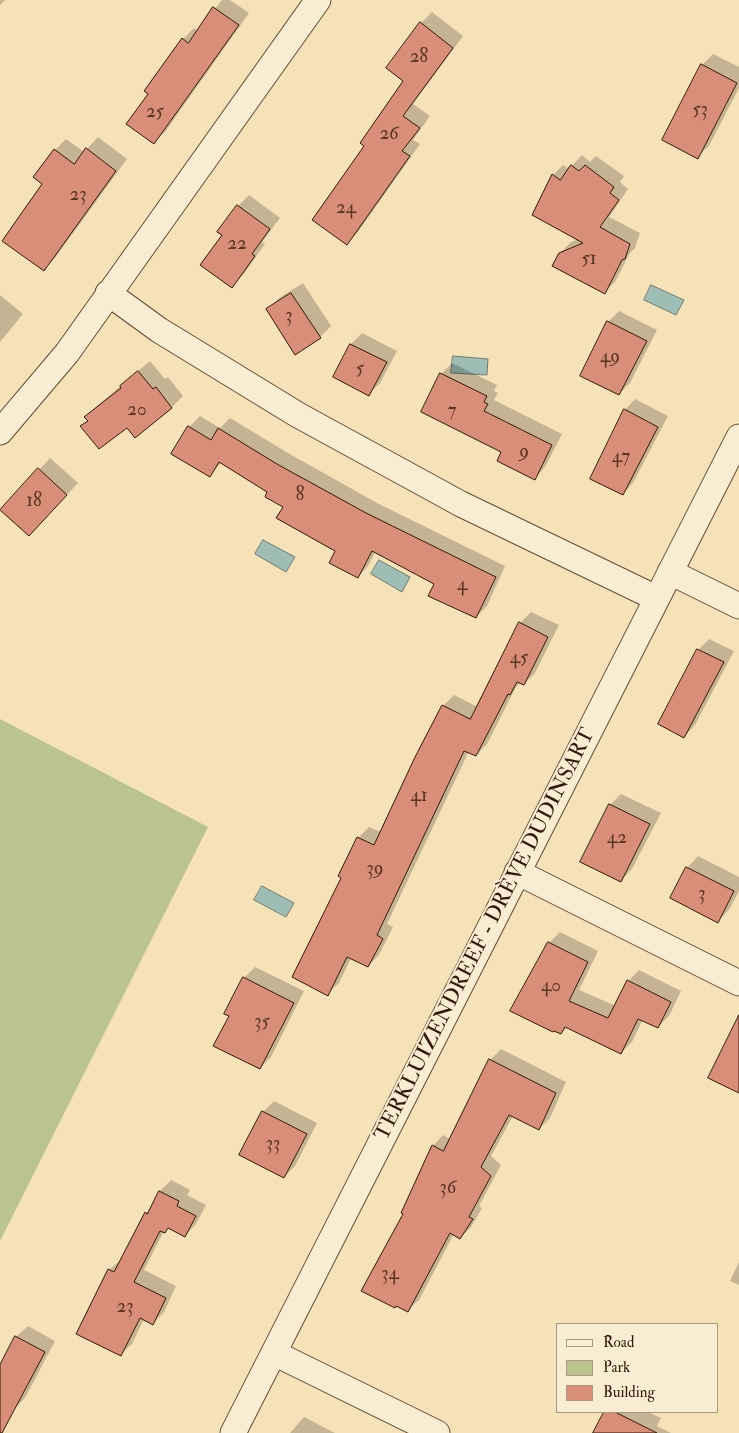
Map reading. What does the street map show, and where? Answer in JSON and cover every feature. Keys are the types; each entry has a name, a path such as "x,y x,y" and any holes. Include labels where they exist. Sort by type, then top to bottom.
{"street":[{"path":"0,432 67,353 318,0"},
{"path":"108,293 159,330 306,420 461,504 656,598"},
{"name":"TERKLUIZENDREEF - DRÈVE DUDINSART","path":"233,1433 739,437"},
{"path":"670,572 739,606"},
{"path":"518,872 739,983"},
{"path":"274,1353 437,1433"}],"green space":[{"path":"0,719 208,827 0,1241"}],"water":[{"path":"651,285 684,300 676,315 644,300"},
{"path":"453,356 488,359 487,375 451,373"},
{"path":"263,540 295,557 286,572 255,554"},
{"path":"379,560 410,577 402,592 371,574"},
{"path":"262,886 294,903 286,917 254,900"}],"building":[{"path":"213,7 239,25 154,144 126,124 148,94 144,91 182,38 188,43"},
{"path":"420,22 453,48 403,116 420,128 402,151 410,156 347,245 312,220 364,146 360,143 403,81 386,68"},
{"path":"701,64 737,83 698,159 662,140"},
{"path":"86,148 116,171 44,271 2,241 42,184 33,177 54,149 74,164"},
{"path":"571,165 579,171 585,165 614,187 610,193 619,200 600,227 630,244 625,259 622,260 605,294 552,266 559,253 583,243 532,215 552,174 560,180"},
{"path":"237,205 270,229 252,254 255,256 232,288 200,265 222,235 217,232"},
{"path":"291,293 321,338 295,355 266,309"},
{"path":"607,321 647,341 619,395 580,376"},
{"path":"350,344 387,362 369,396 333,377"},
{"path":"138,371 153,389 156,387 172,408 135,438 127,428 99,449 80,426 88,421 84,417 121,388 120,386"},
{"path":"440,373 487,396 484,402 488,404 484,411 552,445 535,480 497,461 501,452 421,412"},
{"path":"624,409 658,427 623,495 590,479"},
{"path":"188,426 211,440 218,428 277,464 366,513 496,577 476,618 428,596 434,584 372,551 358,578 329,563 335,551 276,518 283,507 265,497 267,492 219,462 210,477 171,454"},
{"path":"38,468 67,495 29,536 0,510"},
{"path":"519,622 548,637 524,685 517,682 510,695 508,694 476,756 464,751 377,935 383,939 368,967 347,957 328,996 292,977 341,878 338,876 357,837 374,845 415,757 442,705 470,719"},
{"path":"697,649 724,662 684,738 658,724"},
{"path":"609,804 650,824 621,882 580,862"},
{"path":"686,867 734,891 718,923 670,898"},
{"path":"548,942 588,962 569,1001 608,1018 627,980 671,1002 658,1028 638,1019 621,1054 565,1027 561,1034 553,1032 510,1011"},
{"path":"243,977 294,1003 260,1069 213,1046 229,1016 224,1014"},
{"path":"739,1015 739,1093 708,1078"},
{"path":"489,1059 556,1093 539,1130 509,1115 481,1167 491,1176 469,1217 473,1219 460,1239 450,1233 408,1312 396,1306 395,1308 361,1291 403,1214 401,1213 432,1145 443,1151"},
{"path":"262,1111 307,1134 284,1178 239,1155"},
{"path":"159,1191 179,1201 177,1206 196,1216 185,1237 168,1228 165,1233 160,1231 134,1282 166,1298 153,1325 140,1318 121,1356 76,1334 108,1269 114,1272 145,1212 147,1214"},
{"path":"15,1336 45,1352 2,1433 0,1433 0,1365"},
{"path":"603,1413 617,1413 657,1433 593,1433"}]}
